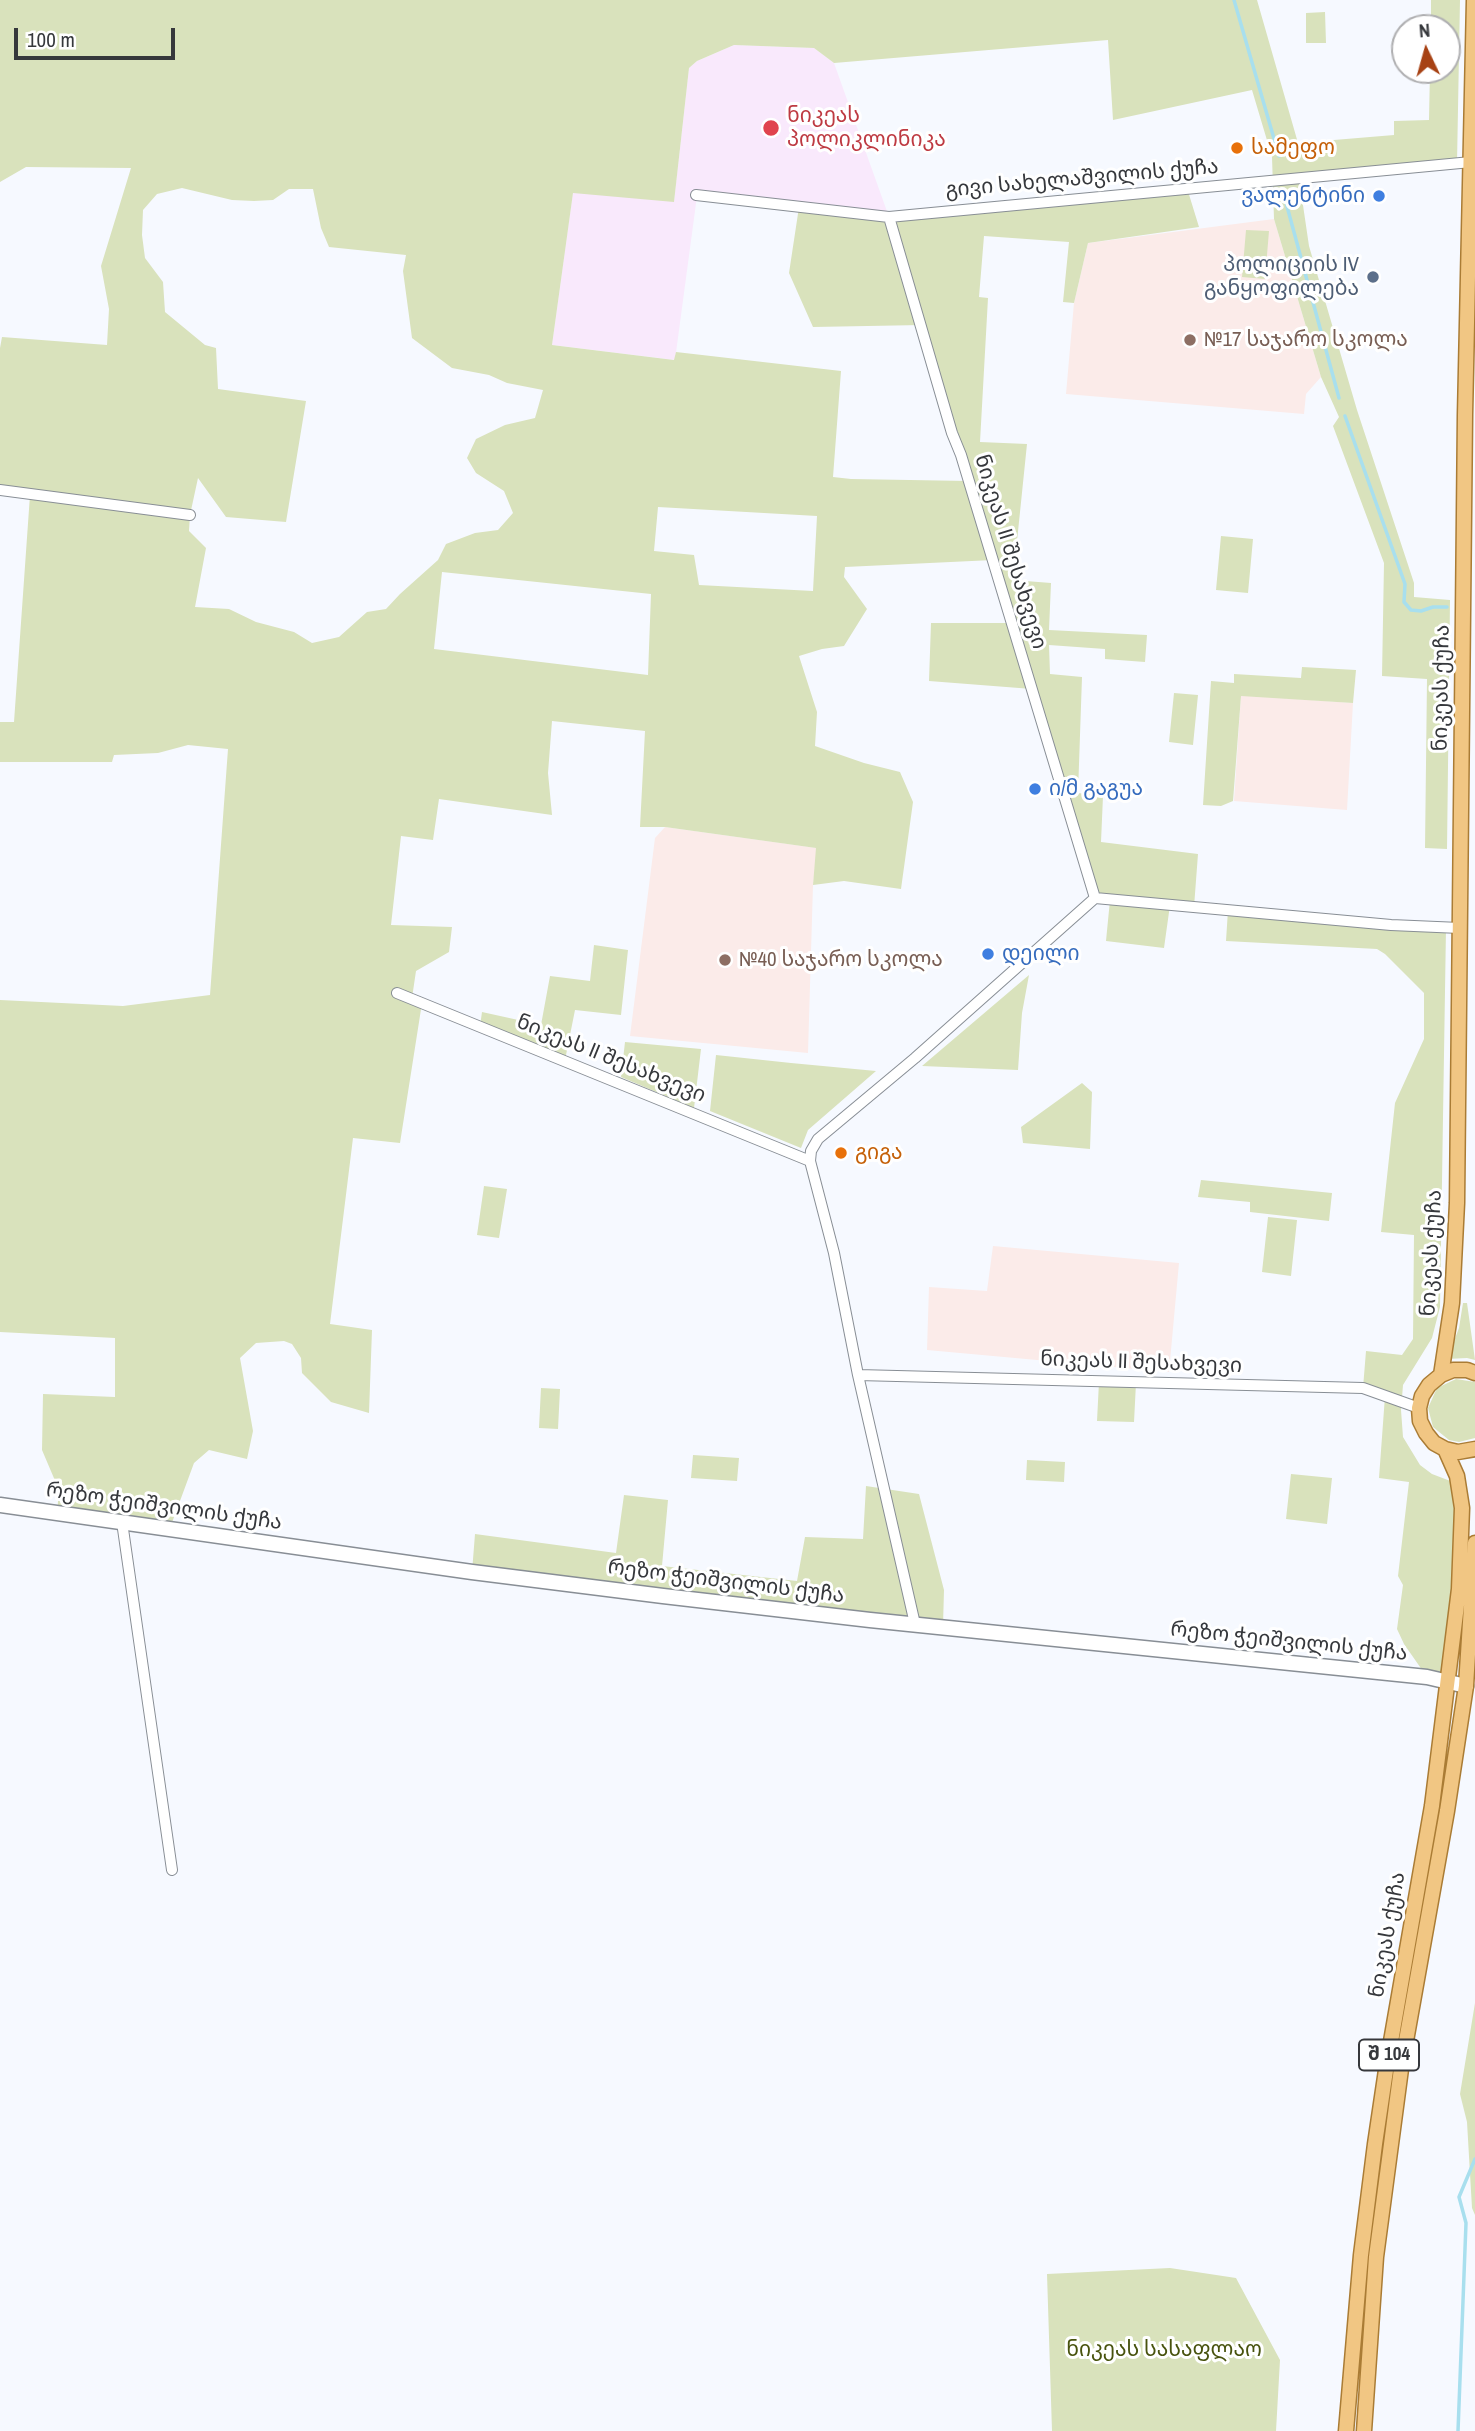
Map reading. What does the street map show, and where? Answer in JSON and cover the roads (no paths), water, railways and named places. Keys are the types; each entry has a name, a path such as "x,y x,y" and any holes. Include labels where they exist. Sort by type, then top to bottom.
{"main road":[{"name":"ნიკეას ქუჩა","path":"1346,2431 1361,2255 1386,2070 1432,1806 1459,1589 1462,1508 1457,1476 1445,1449 1434,1443 1426,1433 1420,1421 1419,1408 1429,1385 1441,1375 1452,1303 1457,1203 1474,0"},
{"path":"1441,1375 1453,1370 1475,1373"},
{"path":"1445,1449 1458,1452 1475,1449"},
{"name":"რეზო ჭეიშვილის ქუჩა","path":"0,1505 486,1573 915,1624 1449,1681 1466,1686"},
{"name":"ნიკეას ქუჩა","path":"1364,2431 1376,2256 1398,2096 1466,1686 1475,1543"}],"street":[{"name":"გივი სახელაშვილის ქუჩა","path":"696,195 889,217 1471,162"},
{"name":"ნიკეას II შესახვევი","path":"889,217 952,433 961,454 1095,898"},
{"path":"0,490 190,515"},
{"path":"915,1624 858,1375 834,1253 810,1161 811,1151 818,1139 915,1058 1095,898 1460,929"},
{"name":"ნიკეას II შესახვევი","path":"397,993 810,1161"},
{"name":"ნიკეას II შესახვევი","path":"858,1375 1363,1388 1419,1408"},
{"path":"122,1522 173,1870"}],"waterway":[{"path":"1234,0 1279,156"},
{"path":"1285,199 1339,398"},
{"path":"1345,416 1405,584 1404,602 1411,610 1447,607"},
{"path":"1458,2431 1466,2223 1459,2197 1475,2159"}],"place":[{"name":"ნიკეას პოლიკლინიკა","path":"771,128"},
{"name":"სამეფო","path":"1237,148"},
{"name":"ვალენტინი","path":"1379,196"},
{"name":"პოლიციის IV განყოფილება","path":"1373,277"},
{"name":"№17 საჯარო სკოლა","path":"1190,340"},
{"name":"ი/მ გაგუა","path":"1035,789"},
{"name":"დეილი","path":"988,954"},
{"name":"№40 საჯარო სკოლა","path":"725,960"},
{"name":"გიგა","path":"841,1153"}],"park label":[{"name":"ნიკეას სასაფლაო","path":"1164,2350"}]}
